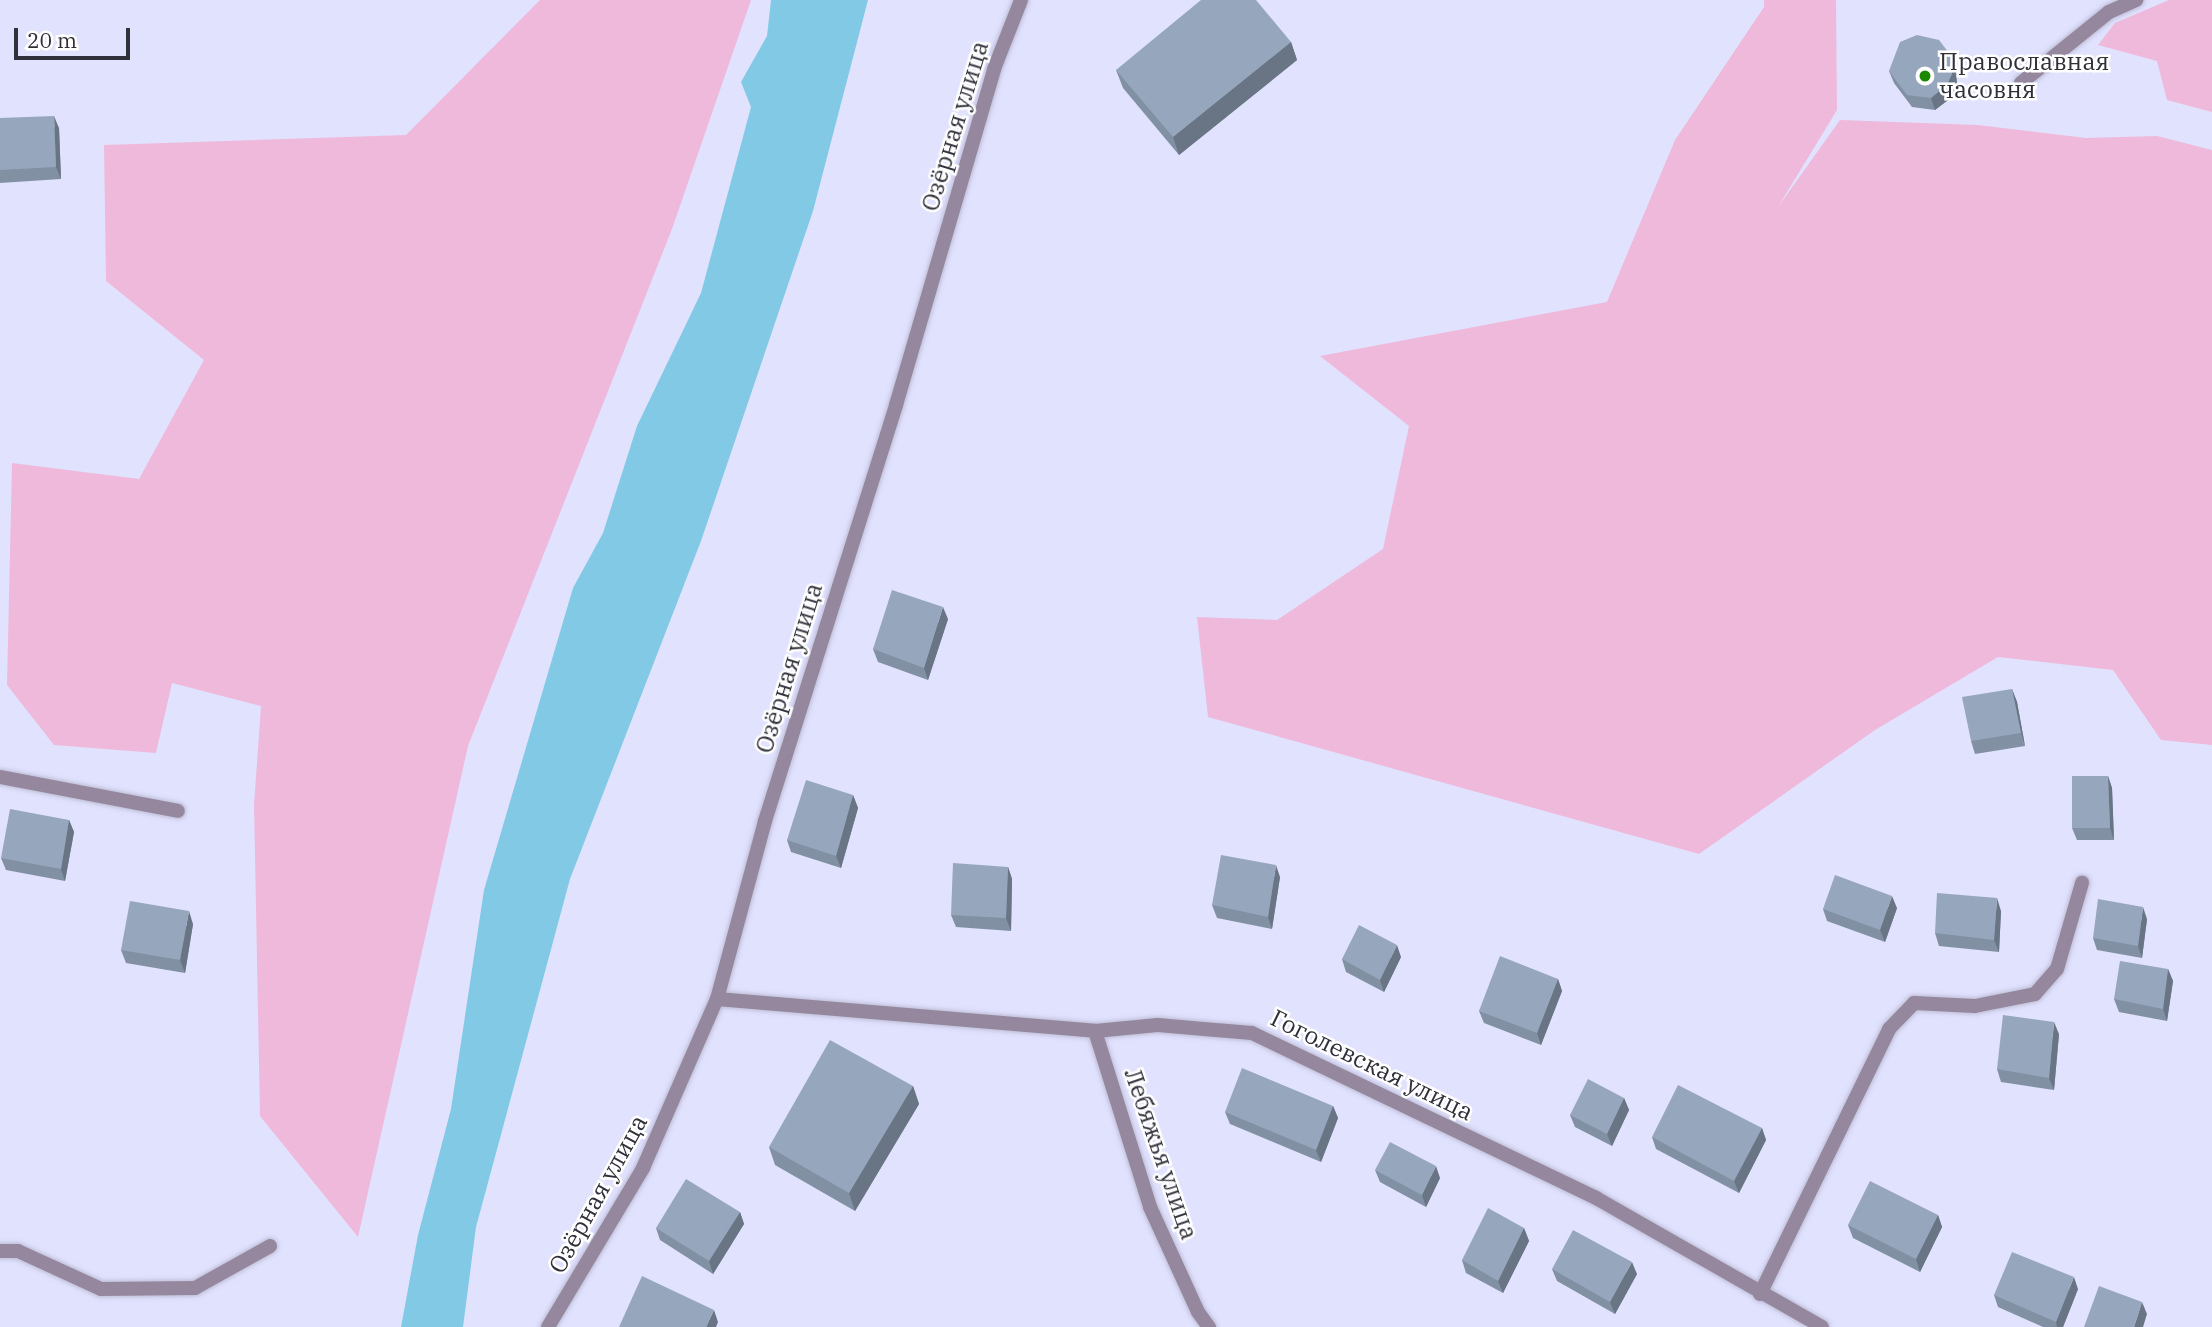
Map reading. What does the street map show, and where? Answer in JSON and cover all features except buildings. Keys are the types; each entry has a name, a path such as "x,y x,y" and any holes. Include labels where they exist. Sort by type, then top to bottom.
{"street":[{"name":"Озёрная улица","path":"548,1327 643,1168 717,999 765,821 896,405 994,69 1021,0"},
{"path":"2021,83 2109,12 2136,0"},
{"path":"0,777 178,811"},
{"path":"1760,1294 1889,1030 1914,1003 1975,1006 2035,994 2057,969 2082,883"},
{"name":"Гоголевская улица","path":"717,999 1095,1031 1158,1025 1252,1033 1596,1198 1822,1327"},
{"name":"Лебяжья улица","path":"1095,1031 1150,1207 1198,1312 1209,1327"},
{"path":"0,1251 18,1251 101,1289 195,1288 270,1246"}],"shaded area":[{"path":"540,0 751,0 672,229 468,746 358,1237 260,1116 254,805 261,706 172,683 156,753 54,745 7,685 12,463 139,479 204,360 106,281 104,145 406,135"},
{"path":"1764,0 1836,0 1837,110 1778,207 1840,120 1978,125 2086,138 2157,136 2212,150 2212,745 2161,740 2113,670 1998,657 1875,730 1699,854 1208,717 1197,617 1277,620 1383,549 1409,426 1320,356 1607,302 1675,140 1764,7"},
{"path":"2169,0 2212,0 2212,112 2167,100 2157,61 2098,45 2115,23"}],"water":[{"path":"771,0 868,0 813,211 701,541 570,879 476,1227 463,1327 401,1327 418,1235 451,1109 484,890 573,588 603,533 637,426 701,293 751,107 741,82 767,36"}],"place":[{"name":"Православная часовня","path":"1925,76"}]}
